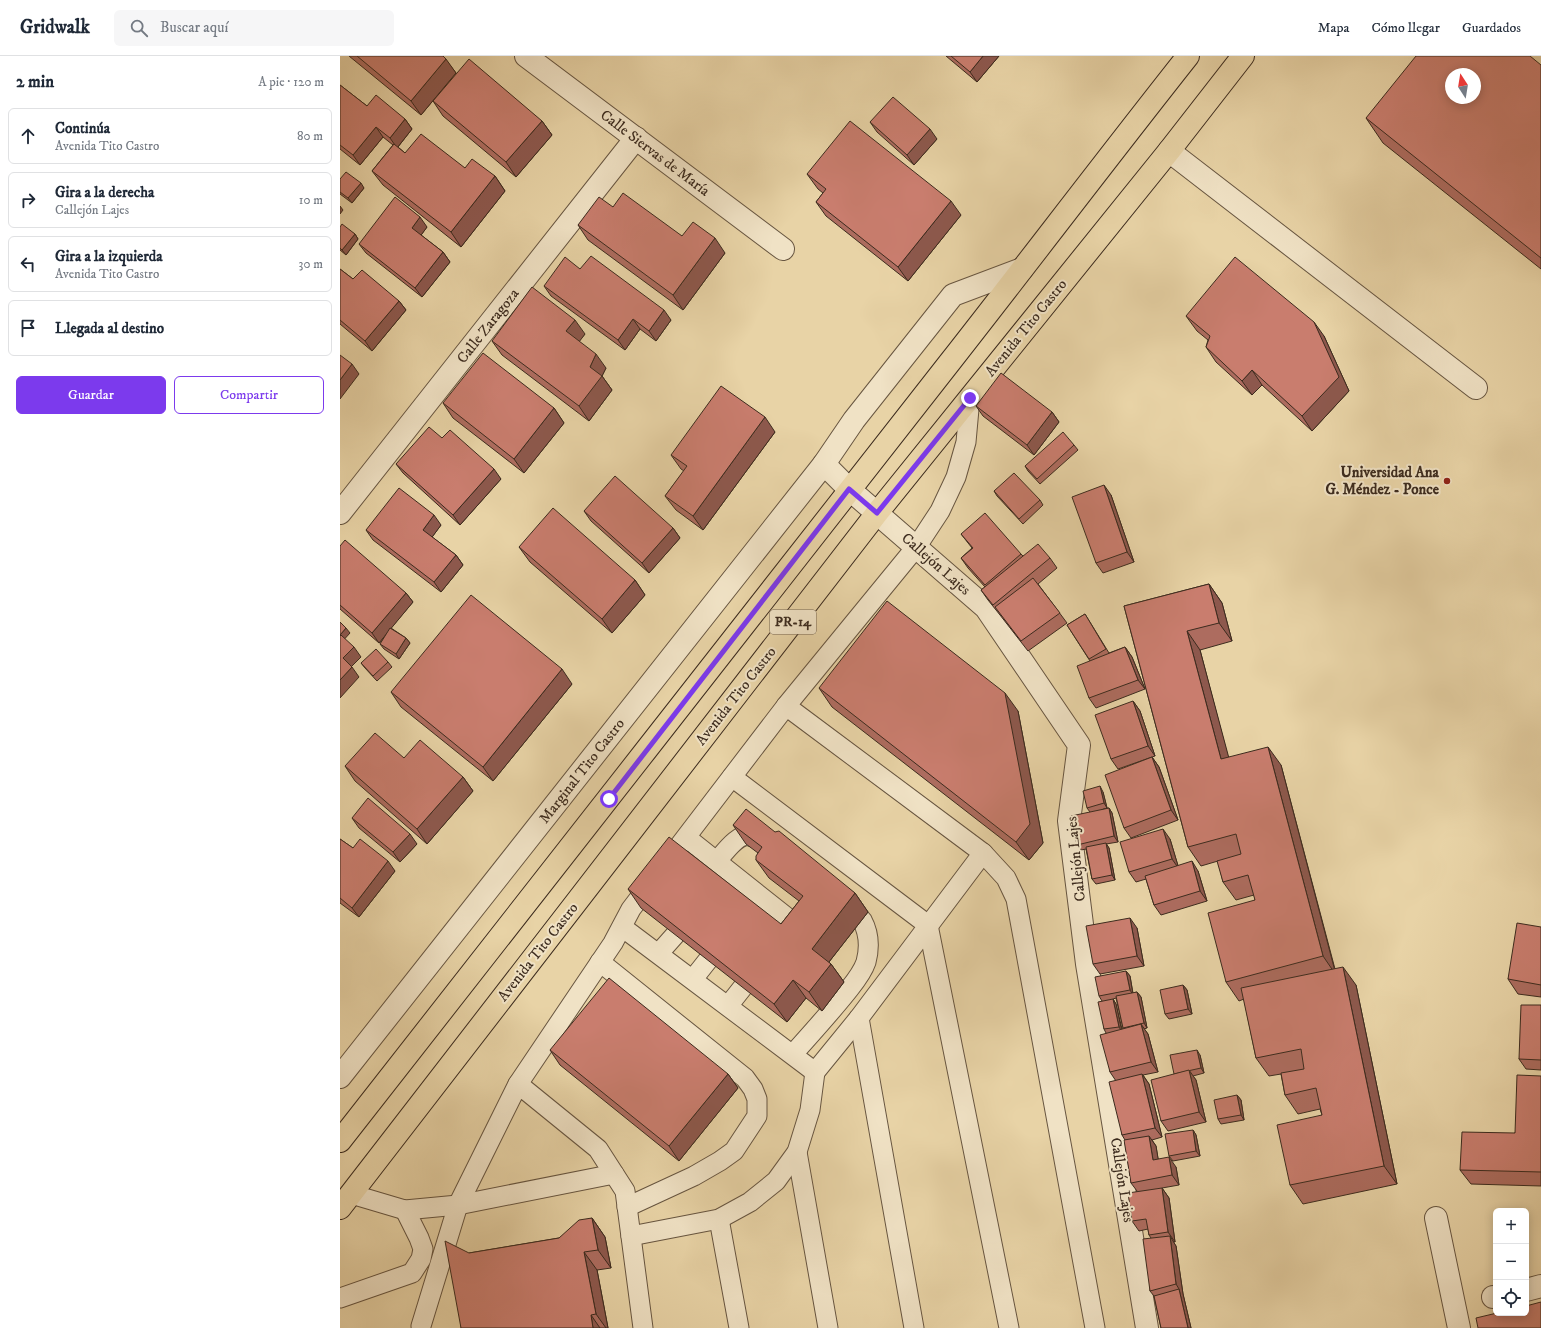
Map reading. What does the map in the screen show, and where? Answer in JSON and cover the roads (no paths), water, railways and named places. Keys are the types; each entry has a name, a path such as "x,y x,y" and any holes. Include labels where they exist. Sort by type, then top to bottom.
{"main road":[{"name":"PR-14","path":"340,1141 704,678 849,489 1188,56"},
{"name":"Avenida Tito Castro","path":"344,1198 877,513 1243,56"}],"street":[{"name":"Calle Siervas de María","path":"526,56 783,250"},
{"name":"Calle Zaragoza","path":"340,513 636,138"},
{"path":"1169,150 1476,388"},
{"name":"Marginal Tito Castro","path":"340,1077 824,464 854,420 953,296 1022,269"},
{"name":"Callejón Lajes","path":"824,464 849,489 917,546 986,608 1079,745 1069,821 1087,964 1147,1328"},
{"path":"1436,1218 1459,1328"},
{"path":"1529,1289 1541,1286"}],"lane":[{"path":"420,1326 458,1205 518,1084 613,943 632,909 786,706 917,546 940,511 956,477 966,442 970,398"},
{"path":"786,706 983,853 1006,878 1016,899 1095,1328"},
{"path":"732,776 928,925 1009,1328"},
{"path":"721,871 737,839 749,835 752,837"},
{"path":"687,838 755,902 794,923 784,935"},
{"path":"631,1236 719,1219 750,1202 776,1181 797,1152 810,1110 816,1072 983,853"},
{"path":"793,1054 836,1006 862,970 868,950 867,933 862,920"},
{"path":"622,927 659,953 816,1072"},
{"path":"659,953 675,935"},
{"path":"693,979 708,960"},
{"path":"600,962 745,1078 753,1089 757,1098 757,1116 734,1151 694,1176 627,1207"},
{"path":"728,1006 743,987"},
{"path":"858,1018 914,1328"},
{"path":"518,1084 598,1149 625,1191 643,1328"},
{"path":"797,1152 828,1328"},
{"path":"344,1198 405,1210 458,1205 614,1174"},
{"path":"340,1298 412,1273 421,1259 423,1249 405,1210"},
{"path":"719,1219 739,1328"}],"place":[{"name":"Universidad Ana G. Méndez - Ponce","path":"1447,481"}]}
